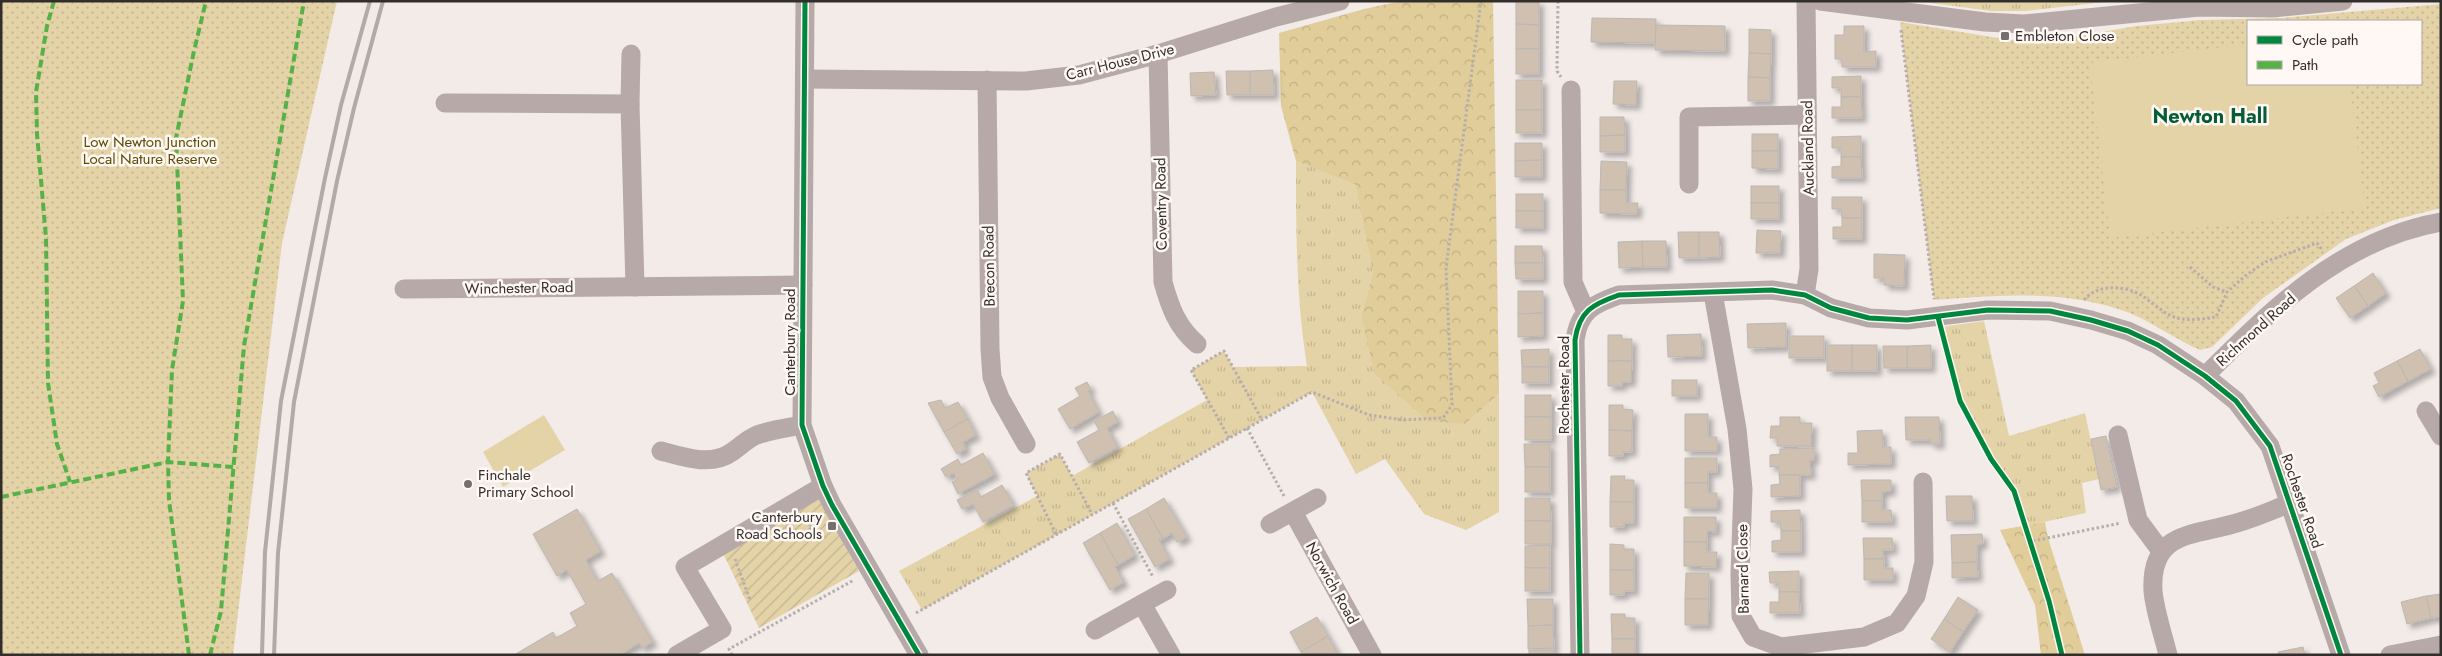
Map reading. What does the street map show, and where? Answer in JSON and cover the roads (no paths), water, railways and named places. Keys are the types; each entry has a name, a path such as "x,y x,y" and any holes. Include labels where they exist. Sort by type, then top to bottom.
{"street":[{"name":"Canterbury Road","path":"805,1 802,425 823,486 869,571 919,655"},
{"name":"Carr House Drive","path":"804,79 1026,81 1079,75 1158,54 1276,17 1340,1"},
{"name":"Auckland Road","path":"1806,1 1809,269 1806,295"},
{"path":"1820,1 1985,22 2024,24 2193,7 2272,8 2343,1"},
{"path":"631,54 630,104 635,287"},
{"name":"Coventry Road","path":"1158,54 1163,282 1171,309 1183,333 1197,344"},
{"name":"Brecon Road","path":"987,80 990,349 992,377 1000,398 1026,444"},
{"path":"1571,90 1573,282 1586,312 1599,302 1618,295 1772,290 1806,295"},
{"path":"445,103 630,104"},
{"path":"1689,184 1689,116 1807,115"},
{"name":"Richmond Road","path":"1806,295 1831,308 1869,318 1907,320 1988,310 2050,311 2076,316 2128,331 2158,345 2205,376 2257,324 2332,264 2376,241 2422,225 2441,222"},
{"name":"Winchester Road","path":"404,289 803,285"},
{"name":"Barnard Close","path":"1713,293 1737,429 1743,489 1740,574 1741,616 1753,637 1781,646 1864,637 1897,623 1916,596 1924,562 1923,482"},
{"name":"Rochester Road","path":"1580,655 1575,340 1577,324 1586,312"},
{"name":"Rochester Road","path":"2205,376 2236,401 2270,446 2291,503 2341,655"},
{"path":"2426,411 2441,436"},
{"path":"661,451 689,459 714,459 730,453 746,440 759,434 802,425"},
{"path":"2118,435 2138,520 2161,551"},
{"path":"676,655 722,629 685,567 823,486"},
{"path":"1270,524 1317,498"},
{"path":"2168,655 2154,591 2155,569 2161,551 2179,536 2234,524 2291,503"},
{"name":"Norwich Road","path":"1293,512 1372,655"},
{"path":"1095,630 1164,591"},
{"path":"1142,604 1171,655"},
{"path":"2390,655 2441,645"}],"railway":[{"path":"262,655 265,552 281,401 341,105 370,1"},
{"path":"274,655 278,553 294,402 337,181 354,108 383,1"}],"place":[{"name":"Embleton Close","path":"2005,36"},
{"name":"Finchale Primary School","path":"468,484"},
{"name":"Canterbury Road Schools","path":"832,526"}],"district":[{"name":"Newton Hall","path":"2210,116"}],"park label":[{"name":"Low Newton Junction Local Nature Reserve","path":"150,150"}]}
